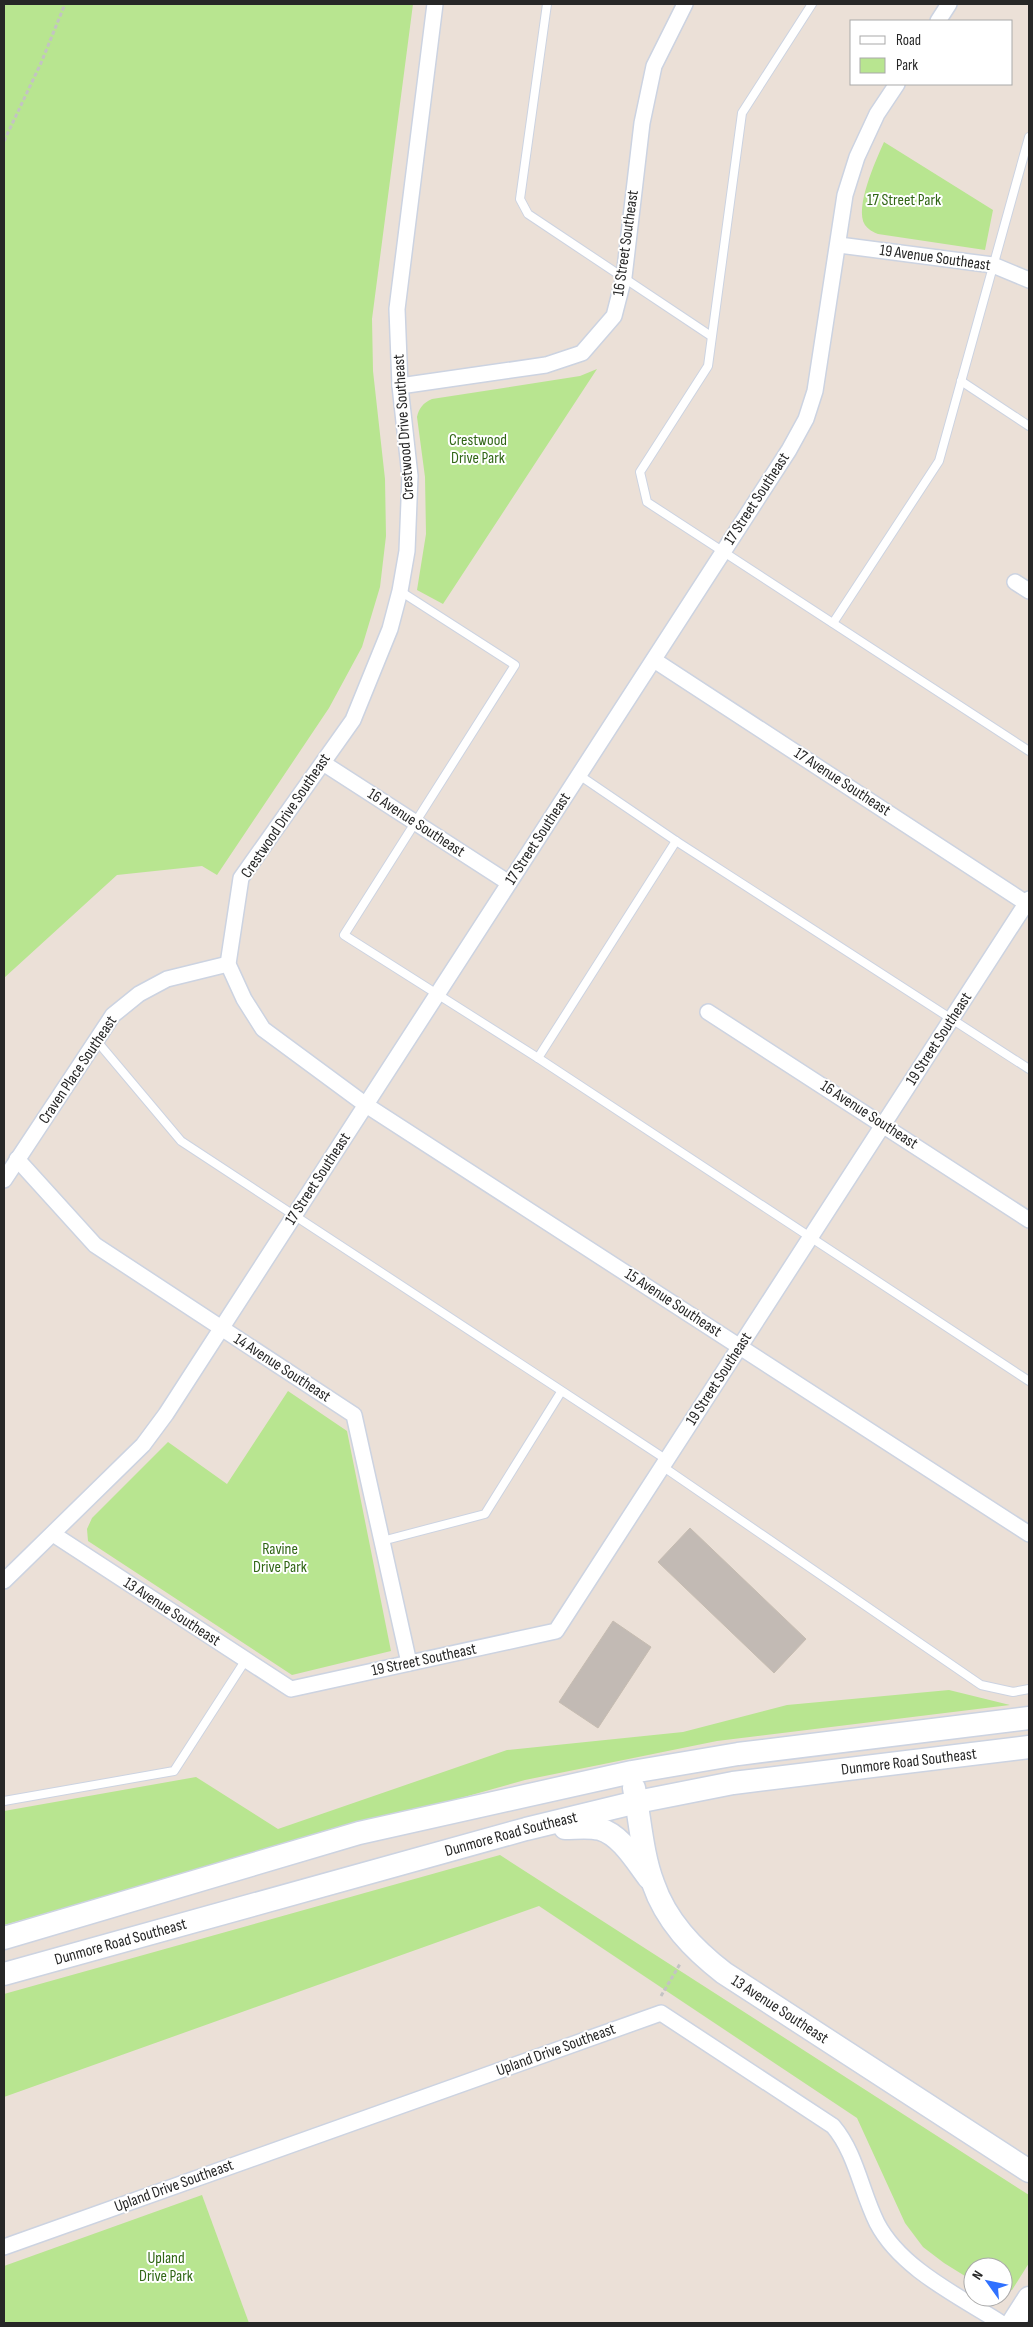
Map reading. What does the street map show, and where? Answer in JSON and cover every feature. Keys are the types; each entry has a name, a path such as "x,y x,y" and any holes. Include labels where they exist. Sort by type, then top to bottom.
{"main road":[{"name":"Dunmore Road Southeast","path":"4,1938 359,1833 632,1772 738,1754 1029,1718"},
{"name":"Dunmore Road Southeast","path":"4,1974 526,1829 637,1802 733,1783 1029,1747"},
{"name":"13 Avenue Southeast","path":"632,1772 653,1883 675,1925 695,1948 724,1973 1029,2171"},
{"path":"526,1829 599,1828 619,1841 653,1883"},
{"path":"1013,2323 1029,2298"}],"street":[{"name":"Crestwood Drive Southeast","path":"228,964 241,878 353,720 390,629 400,591 407,551 410,476 400,386 397,309 435,4"},
{"name":"16 Street Southeast","path":"400,386 546,365 582,352 614,316 624,277 642,123 654,66 684,4"},
{"path":"939,20 949,4"},
{"name":"17 Street Southeast","path":"4,1581 143,1445 166,1414 789,450 806,419 816,391 846,195 857,157 877,114 896,85"},
{"name":"19 Avenue Southeast","path":"838,245 994,265 1029,280"},
{"path":"1015,582 1029,591"},
{"name":"17 Avenue Southeast","path":"654,660 1028,902"},
{"name":"16 Avenue Southeast","path":"323,763 509,883"},
{"name":"19 Street Southeast","path":"291,1689 556,1631 1028,902"},
{"path":"228,964 244,999 263,1029 366,1104"},
{"name":"Craven Place Southeast","path":"4,1180 113,1016 139,994 167,979 228,964"},
{"name":"16 Avenue Southeast","path":"708,1012 884,1124 1029,1220"},
{"name":"15 Avenue Southeast","path":"366,1104 1029,1534"},
{"name":"14 Avenue Southeast","path":"17,1159 95,1245 354,1415 409,1663"},
{"name":"13 Avenue Southeast","path":"53,1534 245,1661 291,1689"},
{"name":"Upland Drive Southeast","path":"4,2247 661,2012 833,2126 847,2147 877,2222 897,2251 912,2265 1001,2323"}],"lane":[{"path":"547,4 520,199 528,214 711,336"},
{"path":"812,4 742,114 708,366 640,472 647,502 1029,751"},
{"path":"833,623 939,461 1029,136"},
{"path":"962,381 1029,426"},
{"path":"400,591 515,665 344,935 538,1058 1029,1381"},
{"path":"579,775 676,841 1029,1069"},
{"path":"538,1058 676,841"},
{"path":"96,1040 181,1141 561,1392 981,1684 1012,1692 1029,1689"},
{"path":"382,1541 485,1514 561,1392"},
{"path":"4,1801 174,1771 245,1661"},
{"path":"995,1751 1029,1754"}],"path":[{"path":"4,141 41,63 66,4"},
{"path":"661,1996 680,1964"}],"green space":[{"path":"4,4 413,4 372,319 373,371 385,479 386,536 380,587 362,647 329,708 217,875 202,866 117,875 4,978"},
{"name":"17 Street Park","path":"884,142 993,210 985,250 878,234 871,231 865,225 862,217 864,196"},
{"name":"Crestwood Drive Park","path":"597,369 443,604 417,590 426,534 425,477 417,417 422,406 432,399 580,376"},
{"name":"Ravine Drive Park","path":"288,1391 347,1431 391,1651 292,1675 88,1541 87,1529 92,1518 168,1442 227,1484"},
{"path":"949,1690 1010,1705 717,1741 525,1780 4,1925 4,1811 196,1777 278,1829 507,1750 683,1732 787,1705"},
{"path":"500,1855 1029,2195 1029,2263 1013,2288 1013,2257 963,2257 963,2275 944,2263 923,2247 905,2223 857,2118 539,1906 4,2097 4,1994"},
{"name":"Upland Drive Park","path":"202,2195 249,2323 4,2323 4,2266"}],"building":[{"path":"690,1528 806,1639 774,1673 658,1562"},
{"path":"613,1621 651,1647 598,1728 559,1702"}]}
